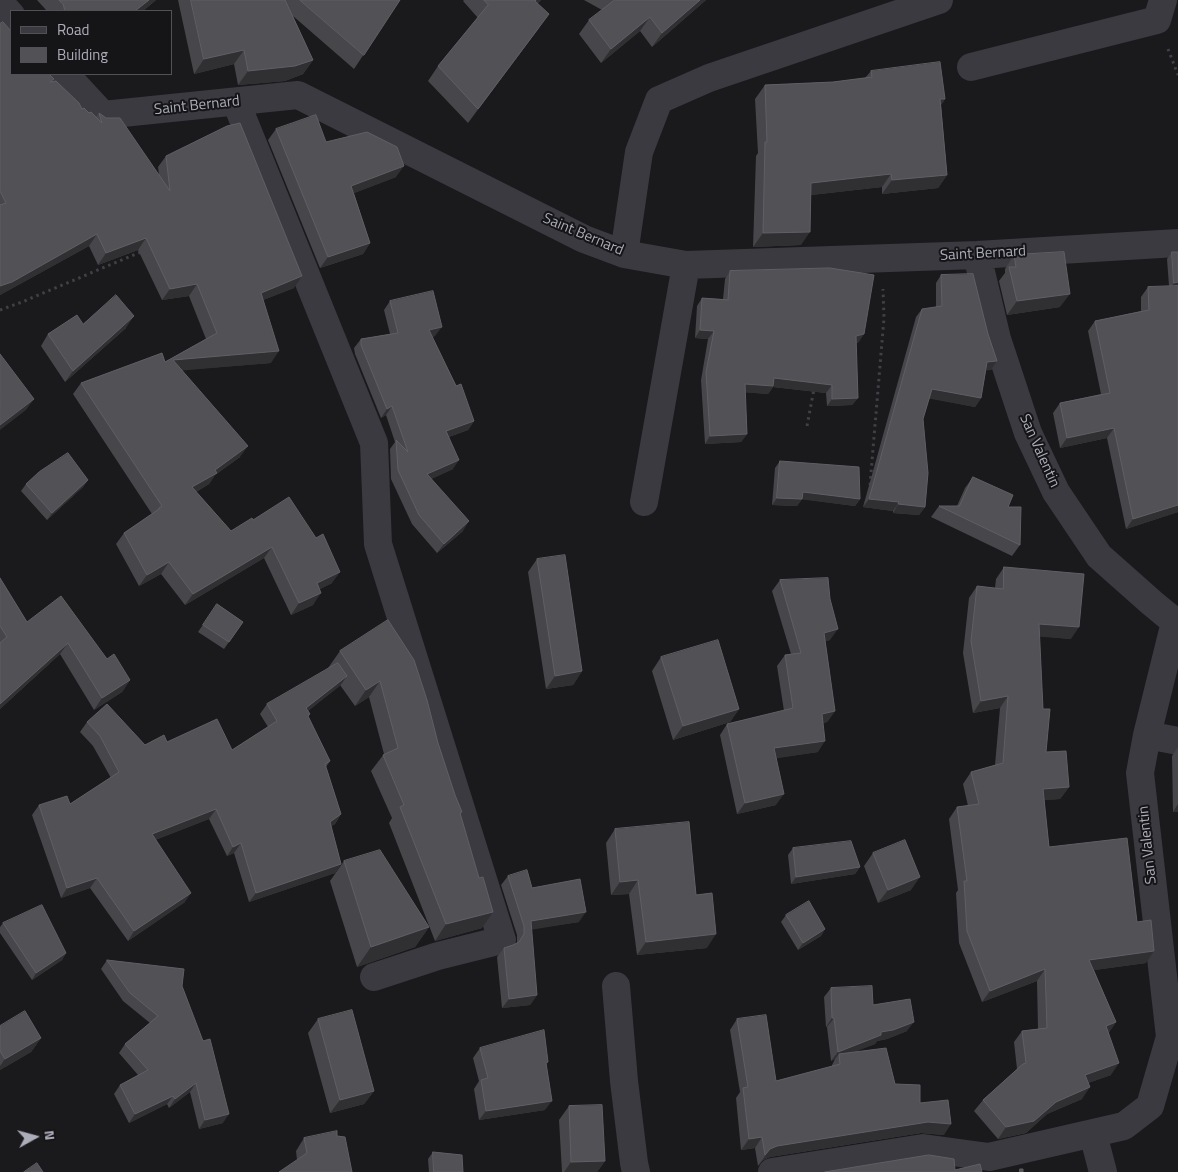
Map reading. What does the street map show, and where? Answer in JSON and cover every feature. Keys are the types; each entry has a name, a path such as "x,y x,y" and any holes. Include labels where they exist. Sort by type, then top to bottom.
{"street":[{"path":"624,254 639,152 659,100 709,78 939,0"},
{"path":"971,67 1157,20 1162,0"},
{"path":"0,3 10,14"},
{"name":"Saint Bernard","path":"66,75 103,115 298,95 584,239 624,254 686,265 977,255 1178,244"},
{"path":"236,102 374,443 378,544 502,940 438,956 374,977"},
{"name":"San Valentin","path":"772,1172 923,1148 990,1165 1124,1126 1150,1106 1170,1037 1140,773 1147,735 1175,622 1099,556 1056,492 1028,433 997,339 977,255"},
{"path":"644,502 686,265"},
{"path":"1147,735 1178,741"},
{"path":"616,986 624,1081 636,1172"},
{"path":"1093,1134 1103,1172"}],"path":[{"path":"0,310 150,248"},
{"path":"870,487 884,318 882,259"},
{"path":"807,426 815,384"}],"building":[{"path":"59,0 149,0 136,10 65,10"},
{"path":"191,0 285,0 313,60 295,66 248,71 244,50 204,59"},
{"path":"300,0 400,0 364,55"},
{"path":"484,0 536,0 549,14 478,109 438,66 488,5"},
{"path":"615,0 700,0 662,33 650,17 611,49 589,20"},
{"path":"3,22 10,30 10,75 50,75 54,79 50,82 56,81 79,103 82,109 84,108 89,113 91,112 102,123 99,113 106,118 120,118 170,191 166,156 227,126 240,123 302,276 261,293 279,351 173,360 248,446 215,470 217,473 192,487 231,531 252,518 253,520 289,497 316,538 323,534 340,572 317,583 321,593 299,603 272,547 193,594 169,562 147,575 124,533 162,506 81,383 162,353 165,362 217,333 197,284 170,289 146,238 106,253 97,234 12,282 0,286 0,205 6,203 0,191 0,24"},
{"path":"940,62 945,99 940,99 947,175 892,180 891,174 811,183 810,232 763,233 765,142 767,142 765,85 833,82 872,77 871,71"},
{"path":"316,115 326,142 367,132 397,147 404,166 351,186 370,243 328,257 276,129"},
{"path":"1064,252 1070,294 1017,301 1009,267 1016,267 1014,255"},
{"path":"1172,252 1178,252 1178,282 1174,283"},
{"path":"830,268 874,275 864,334 856,336 858,398 832,399 832,385 774,378 773,386 745,384 747,434 710,436 706,372 714,331 700,330 702,298 728,300 730,271"},
{"path":"973,274 997,361 987,362 981,398 932,389 923,419 928,473 925,507 869,499 922,309 942,306 941,275"},
{"path":"1178,286 1178,505 1133,519 1114,428 1067,438 1060,403 1110,393 1095,321 1149,310 1148,287"},
{"path":"433,291 442,327 429,330 456,386 461,384 474,421 446,431 459,460 427,474 469,521 444,544 419,515 398,470 396,440 408,452 392,406 387,409 361,345 361,339 398,333 390,301"},
{"path":"116,295 134,316 73,371 48,334 77,315 83,324"},
{"path":"0,354 34,399 0,425"},
{"path":"68,453 88,480 52,513 26,484 39,472"},
{"path":"780,461 859,467 860,499 803,492 802,499 777,498"},
{"path":"973,477 1013,495 1008,507 1021,507 1020,545 939,506 959,506"},
{"path":"565,555 582,671 555,676 537,559"},
{"path":"1004,567 1084,574 1079,627 1039,624 1043,709 1050,709 1046,752 1066,751 1069,787 1043,789 1049,847 1127,838 1137,922 1151,920 1154,951 1089,960 1116,1022 1106,1026 1119,1063 1085,1075 1090,1087 1056,1102 1034,1121 1006,1127 983,1100 1026,1063 1022,1031 1047,1028 1045,969 990,991 967,931 964,881 967,881 957,807 979,804 971,772 1003,763 1008,696 981,701 971,641 977,586 1003,589"},
{"path":"0,578 27,622 61,596 107,659 114,654 130,680 102,698 68,643 0,704 0,643 7,637 0,626"},
{"path":"828,578 830,599 838,629 824,633 835,711 822,714 825,741 774,748 784,794 745,803 727,724 793,708 785,655 801,653 780,580"},
{"path":"217,604 243,622 229,642 203,625"},
{"path":"388,620 414,660 438,743 462,812 460,813 479,878 483,877 493,912 446,924 400,807 404,805 383,755 398,748 380,681 366,690 340,651"},
{"path":"718,640 739,709 683,726 661,657"},
{"path":"338,663 347,676 306,708 330,761 325,764 341,814 330,822 341,864 256,893 241,843 233,847 216,809 152,834 191,893 134,931 97,878 67,888 39,805 67,796 70,804 119,772 100,736 87,722 107,704 145,745 164,735 167,742 217,719 232,750 277,721 267,704"},
{"path":"689,822 696,895 712,893 716,934 646,942 638,880 620,882 615,829"},
{"path":"905,840 920,877 888,890 873,853"},
{"path":"851,841 860,867 796,877 793,848"},
{"path":"380,850 429,927 371,947 344,861"},
{"path":"527,870 532,888 580,879 586,912 531,921 537,995 509,999 504,948 519,942 524,934 524,926 508,876"},
{"path":"809,901 825,929 803,943 786,915"},
{"path":"42,905 66,953 36,973 3,923"},
{"path":"107,960 184,969 182,986 203,1041 210,1039 229,1114 205,1120 196,1083 175,1099 173,1096 135,1114 120,1085 148,1070 125,1044 158,1016 130,993"},
{"path":"872,986 873,1005 910,999 914,1022 893,1030 881,1032 881,1035 838,1052 834,1018 832,1018 831,988"},
{"path":"352,1010 374,1091 340,1100 318,1019"},
{"path":"25,1011 41,1038 5,1059 0,1051 0,1026"},
{"path":"766,1015 776,1081 840,1064 839,1054 886,1048 895,1084 920,1085 920,1103 948,1100 951,1124 928,1122 777,1146 770,1149 765,1155 762,1137 749,1139 743,1088 748,1087 737,1019"},
{"path":"544,1030 548,1062 546,1063 552,1101 486,1111 481,1080 488,1078 480,1048"},
{"path":"602,1105 605,1161 571,1162 569,1106"},
{"path":"337,1131 337,1136 345,1137 352,1172 279,1172 307,1153 304,1138"},
{"path":"433,1152 462,1155 463,1172 434,1172"},
{"path":"929,1155 954,1159 955,1170 980,1164 982,1172 825,1172"},
{"path":"37,1163 43,1172 24,1172"}]}
